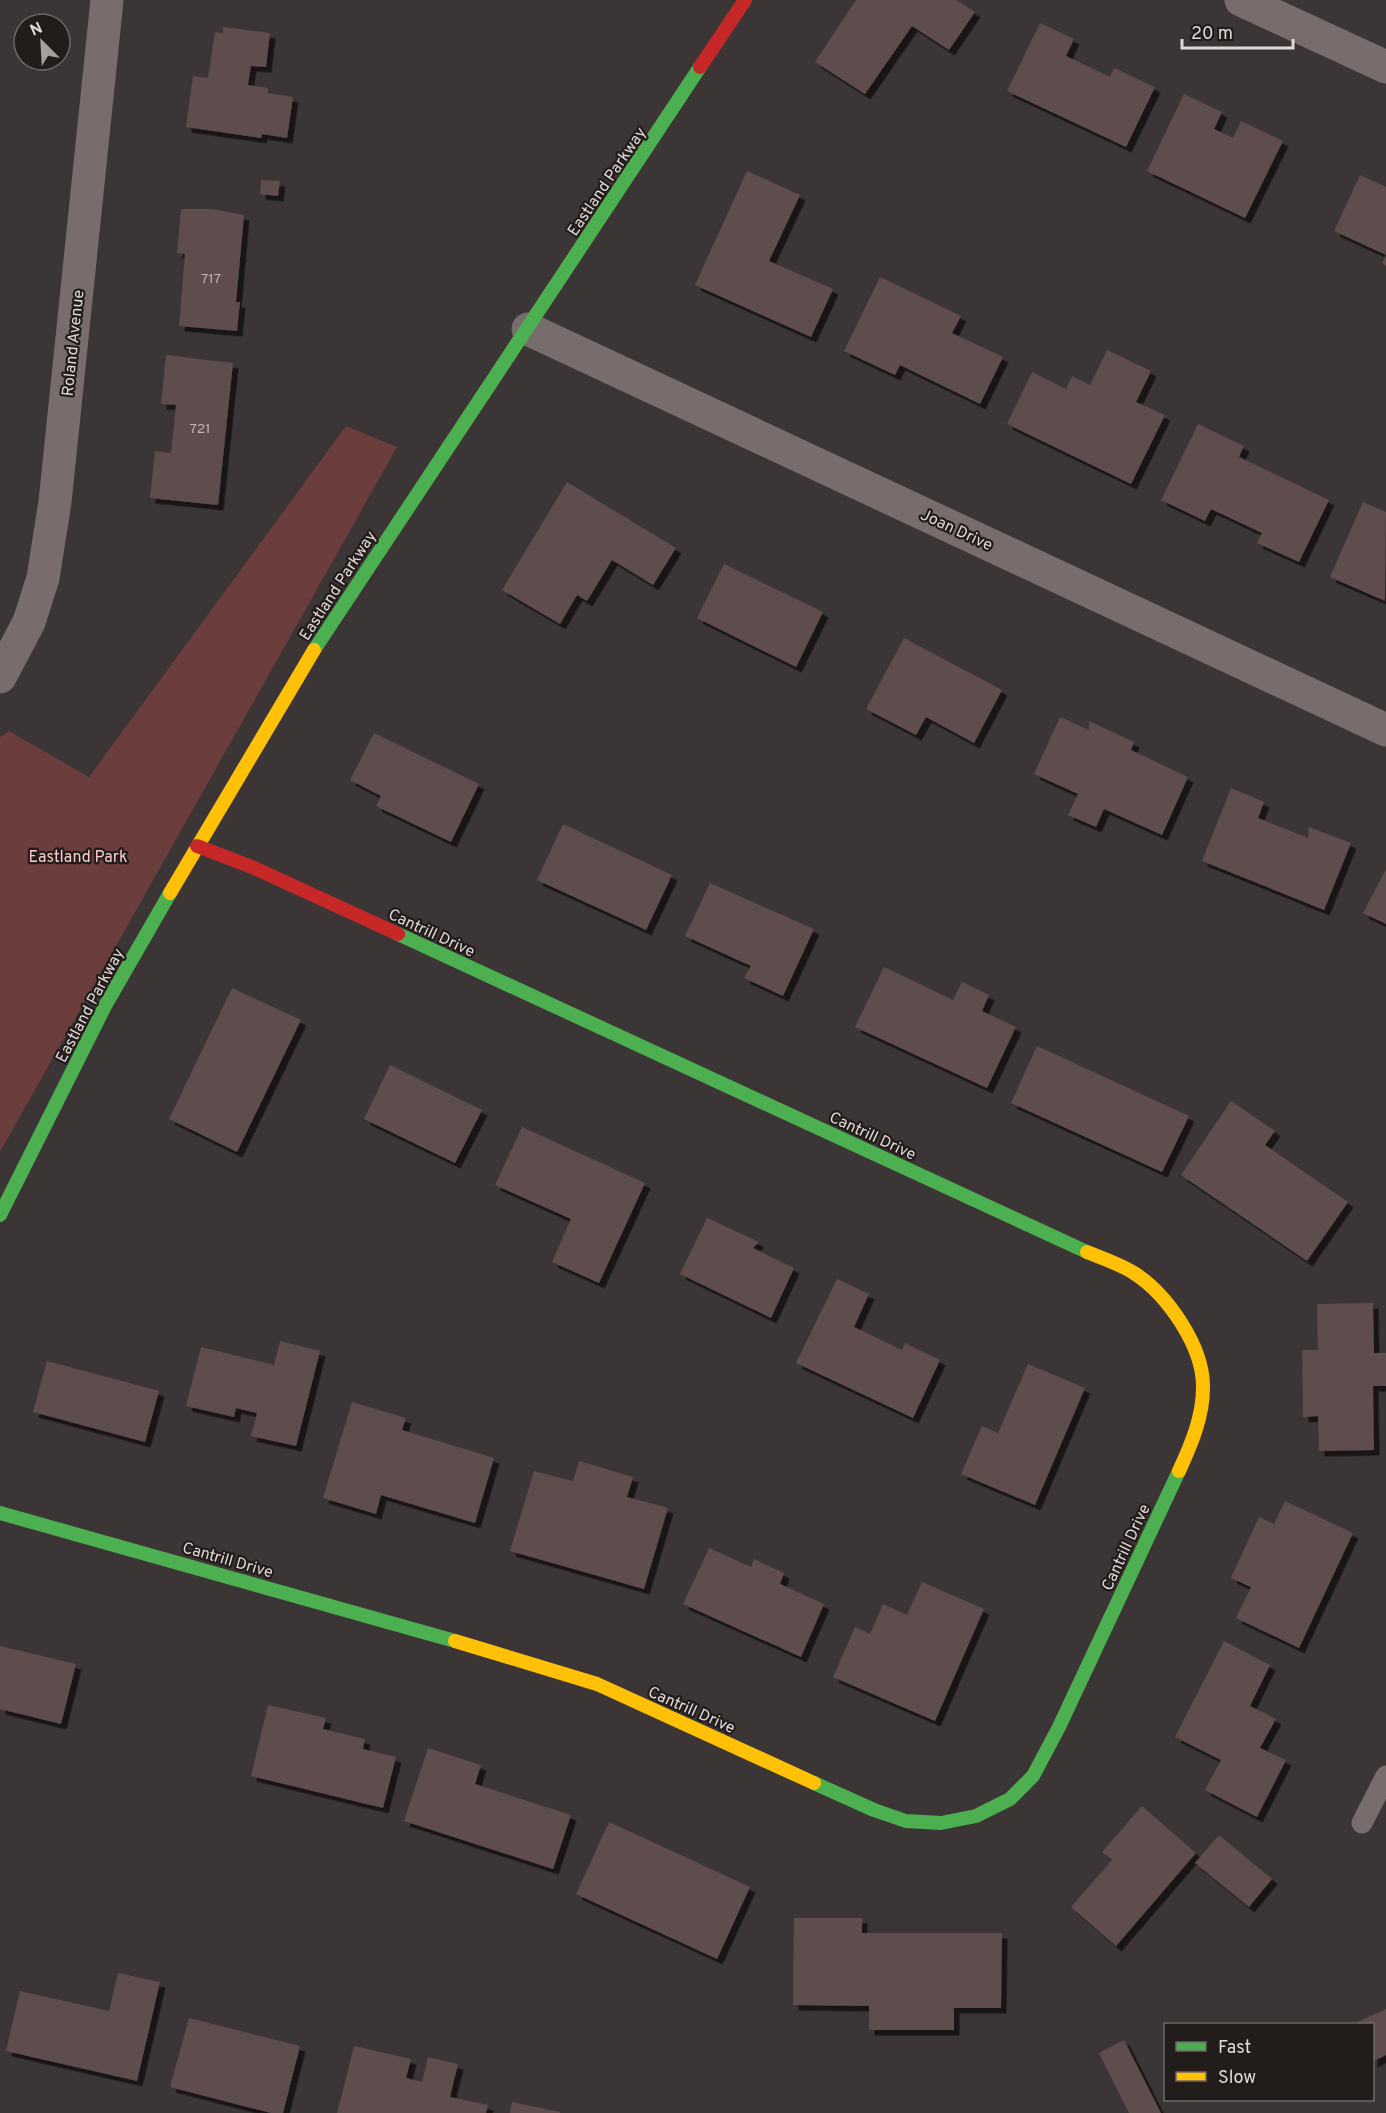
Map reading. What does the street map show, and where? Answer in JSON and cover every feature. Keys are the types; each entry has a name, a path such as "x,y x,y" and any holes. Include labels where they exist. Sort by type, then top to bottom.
{"street":[{"name":"Roland Avenue","path":"0,676 29,622 39,589 55,502 107,0"},
{"name":"Eastland Parkway","path":"0,1215 105,1006 318,643 745,0"},
{"path":"1241,0 1386,67"},
{"name":"Joan Drive","path":"528,328 1386,730"},
{"name":"Cantrill Drive","path":"0,1513 597,1684 874,1810 906,1821 941,1823 976,1816 1010,1799 1033,1776 1059,1727 1192,1444 1201,1408 1203,1380 1194,1347 1181,1320 1170,1305 1134,1273 274,877 197,846"}],"lane":[{"path":"1362,1822 1386,1776"}],"green space":[{"name":"Eastland Park","path":"346,426 397,447 0,1152 0,737 9,731 89,777"}],"building":[{"path":"856,0 956,0 975,12 949,50 912,26 865,94 815,62"},
{"path":"1040,23 1074,39 1066,56 1110,77 1114,68 1155,87 1126,147 1007,91"},
{"path":"223,27 270,33 266,67 251,66 248,85 268,88 268,93 293,97 287,138 262,134 261,138 186,127 193,76 208,78 215,32 223,33"},
{"path":"1184,94 1222,112 1214,129 1233,138 1241,121 1283,141 1245,218 1147,171"},
{"path":"747,171 800,195 769,261 833,289 811,337 695,285"},
{"path":"1360,175 1386,187 1386,255 1334,231"},
{"path":"261,180 280,181 278,196 260,194"},
{"path":"181,209 213,209 244,215 236,302 240,302 237,331 179,326 185,254 177,253"},
{"path":"880,277 961,316 952,333 1003,357 980,404 900,365 895,375 844,351"},
{"path":"1107,350 1151,371 1136,402 1165,415 1131,484 1007,424 1032,372 1066,389 1072,376 1090,385"},
{"path":"166,355 233,363 218,505 150,498 155,451 171,453 176,405 161,404"},
{"path":"1198,424 1244,446 1239,457 1329,500 1299,562 1257,543 1262,533 1211,509 1205,521 1161,500"},
{"path":"567,482 676,548 653,585 612,560 587,601 577,595 560,624 502,590"},
{"path":"1363,502 1386,512 1385,601 1330,577"},
{"path":"724,564 823,612 796,667 697,618"},
{"path":"904,638 1002,690 974,743 926,717 916,735 866,709"},
{"path":"1060,717 1089,730 1089,721 1134,742 1131,750 1188,777 1162,835 1104,809 1096,827 1068,815 1078,794 1034,774"},
{"path":"374,733 479,784 451,842 376,806 381,796 350,780"},
{"path":"1231,788 1264,802 1258,818 1308,838 1309,827 1351,843 1324,910 1202,861"},
{"path":"563,824 672,875 646,930 537,880"},
{"path":"1386,869 1386,924 1363,913"},
{"path":"710,883 814,929 783,996 744,978 751,966 685,936"},
{"path":"884,967 953,1000 962,982 989,995 982,1011 1016,1027 987,1088 855,1027"},
{"path":"232,988 301,1020 237,1152 169,1119"},
{"path":"1037,1046 1189,1116 1162,1172 1011,1103"},
{"path":"390,1065 482,1110 455,1163 364,1119"},
{"path":"1231,1101 1275,1131 1265,1145 1348,1202 1307,1261 1181,1175"},
{"path":"522,1127 645,1183 599,1283 552,1262 571,1219 495,1185"},
{"path":"707,1218 759,1242 753,1248 794,1268 771,1318 680,1274"},
{"path":"837,1279 869,1294 854,1327 902,1350 905,1343 940,1360 913,1418 796,1363"},
{"path":"1373,1303 1374,1353 1386,1353 1386,1386 1373,1386 1374,1450 1319,1451 1318,1416 1303,1417 1302,1350 1318,1350 1317,1304"},
{"path":"280,1341 320,1351 296,1446 251,1436 257,1413 236,1408 234,1417 186,1406 201,1347 274,1365"},
{"path":"47,1361 159,1391 145,1442 33,1412"},
{"path":"1028,1364 1085,1388 1035,1505 961,1474 982,1426 998,1433"},
{"path":"352,1402 406,1418 402,1430 494,1458 475,1523 381,1495 376,1514 323,1498"},
{"path":"579,1461 633,1477 627,1497 668,1508 644,1589 510,1551 534,1471 573,1481"},
{"path":"1285,1501 1353,1533 1299,1648 1236,1618 1251,1587 1231,1578 1259,1517 1274,1524"},
{"path":"709,1548 751,1567 754,1559 784,1573 780,1584 824,1604 801,1657 683,1604"},
{"path":"922,1582 984,1609 935,1721 833,1677 855,1627 870,1634 883,1604 907,1615"},
{"path":"1224,1641 1270,1665 1250,1706 1276,1719 1260,1748 1286,1760 1257,1817 1205,1790 1221,1760 1175,1737"},
{"path":"0,1646 76,1664 61,1724 0,1709"},
{"path":"268,1705 326,1718 323,1729 365,1739 363,1749 396,1757 383,1808 251,1776"},
{"path":"428,1748 481,1765 475,1784 571,1815 553,1869 404,1821"},
{"path":"1142,1806 1196,1853 1116,1946 1071,1907 1112,1860 1102,1852"},
{"path":"609,1822 750,1887 717,1959 576,1894"},
{"path":"1219,1835 1272,1879 1249,1907 1195,1863"},
{"path":"794,1918 862,1918 862,1933 1002,1933 1001,2008 954,2008 954,2030 869,2030 869,2006 793,2005"},
{"path":"118,1973 160,1982 137,2081 6,2051 20,1991 109,2011"},
{"path":"1386,2009 1386,2055 1374,2061 1374,2023 1355,2023"},
{"path":"189,2018 300,2046 283,2113 271,2113 170,2087"},
{"path":"1124,2040 1161,2113 1129,2113 1099,2053"},
{"path":"354,2046 411,2059 406,2078 422,2082 428,2057 458,2064 450,2097 488,2105 486,2113 337,2113"},
{"path":"512,2102 560,2112 560,2113 510,2113"}],"traffic: fast":[{"path":"314,650 700,67"},
{"path":"0,1215 105,1006 170,893"},
{"path":"398,934 1087,1252"},
{"path":"814,1783 874,1810 906,1821 941,1823 976,1816 1010,1799 1033,1776 1059,1727 1179,1471"},
{"path":"0,1513 455,1641"}],"traffic: slow":[{"path":"170,893 314,650"},
{"path":"1087,1252 1123,1267 1146,1282 1171,1308 1190,1339 1202,1372 1203,1388 1199,1420 1179,1471"},
{"path":"455,1641 597,1684 814,1783"}],"traffic: jam":[{"path":"700,67 745,0"},
{"path":"197,846 252,867 398,934"}]}
